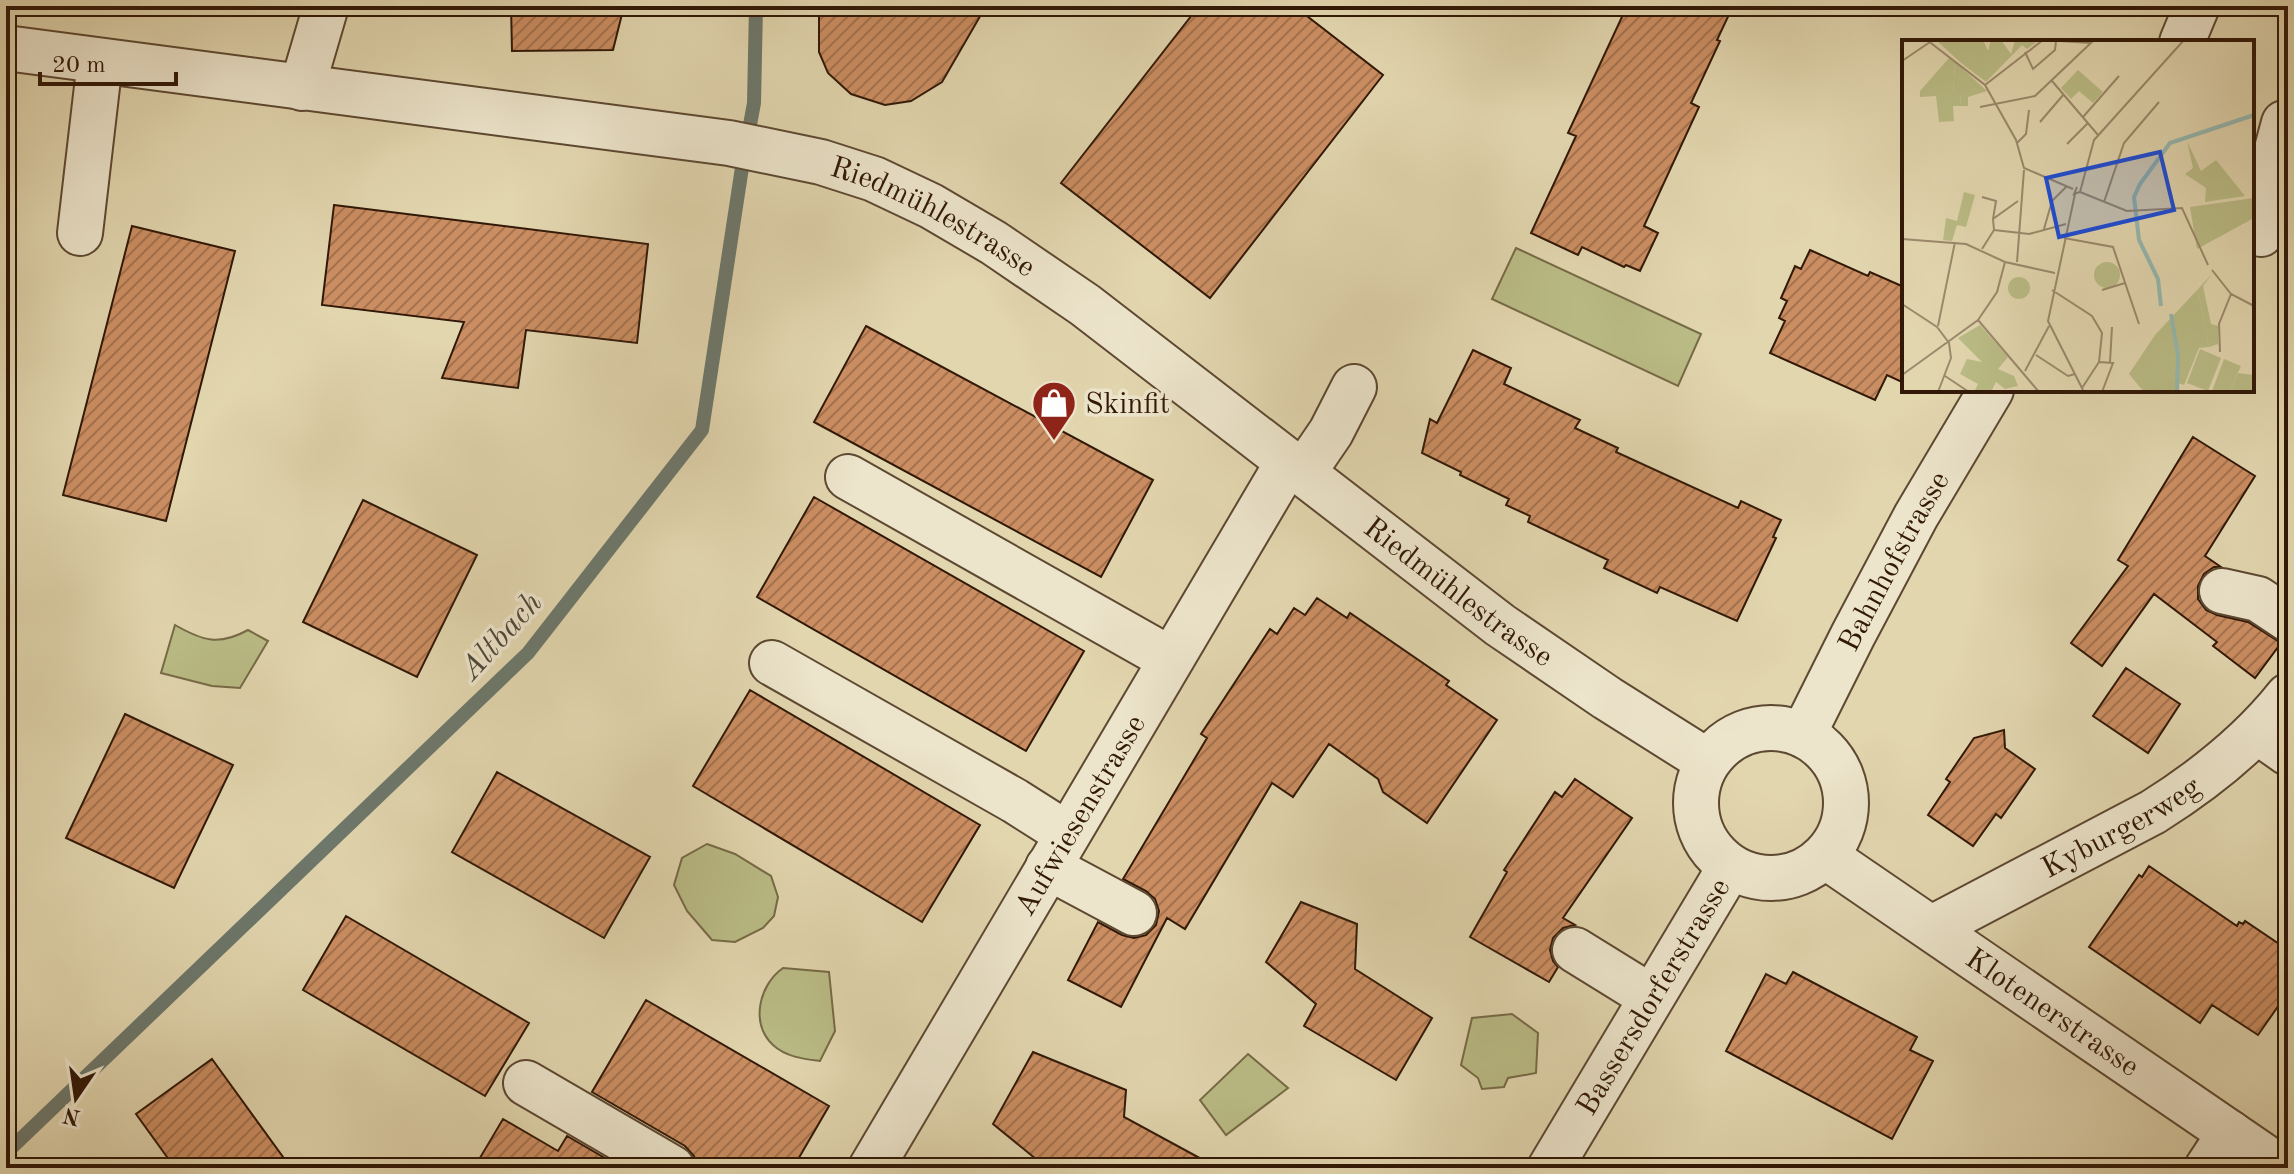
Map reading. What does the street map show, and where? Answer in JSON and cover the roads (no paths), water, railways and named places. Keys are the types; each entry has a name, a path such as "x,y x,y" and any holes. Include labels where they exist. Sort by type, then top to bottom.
{"street":[{"path":"302,88 326,6"},
{"path":"2183,40 2197,6"},
{"name":"Riedmühlestrasse","path":"6,48 729,143 844,169 901,190 994,243 1085,305 1512,634 1707,761"},
{"path":"80,233 93,142 100,61"},
{"path":"2267,234 2260,213 2284,123"},
{"name":"Aufwiesenstrasse","path":"871,1168 1170,659 1296,467 1331,432 1354,387"},
{"name":"Bahnhofstrasse","path":"1803,735 1916,516 1990,392"},
{"path":"848,477 1170,659"},
{"path":"2222,591 2258,599 2288,619"},
{"path":"772,663 1015,801 1058,850 1134,913"},
{"name":"Kyburgerweg","path":"1932,928 2153,812 2204,778 2273,742 2288,696"},
{"path":"1762,728 1783,728 1803,735 1823,748 1838,767 1845,790 1846,814 1839,837 1825,856 1804,871 1779,878 1753,877 1730,867 1712,851 1699,830 1695,806 1698,783 1707,761 1722,745 1741,733 1762,728"},
{"name":"Klotenerstrasse","path":"1825,856 1932,928 2218,1150 2281,1168"},
{"name":"Bassersdorferstrasse","path":"1550,1168 1730,867"},
{"path":"1575,950 1651,997"},
{"path":"526,1083 672,1168"}],"waterway":[{"name":"Altbach","path":"6,1153 528,653 702,430 754,103 756,6"}],"place":[{"name":"Skinfit","path":"1054,442"}]}
